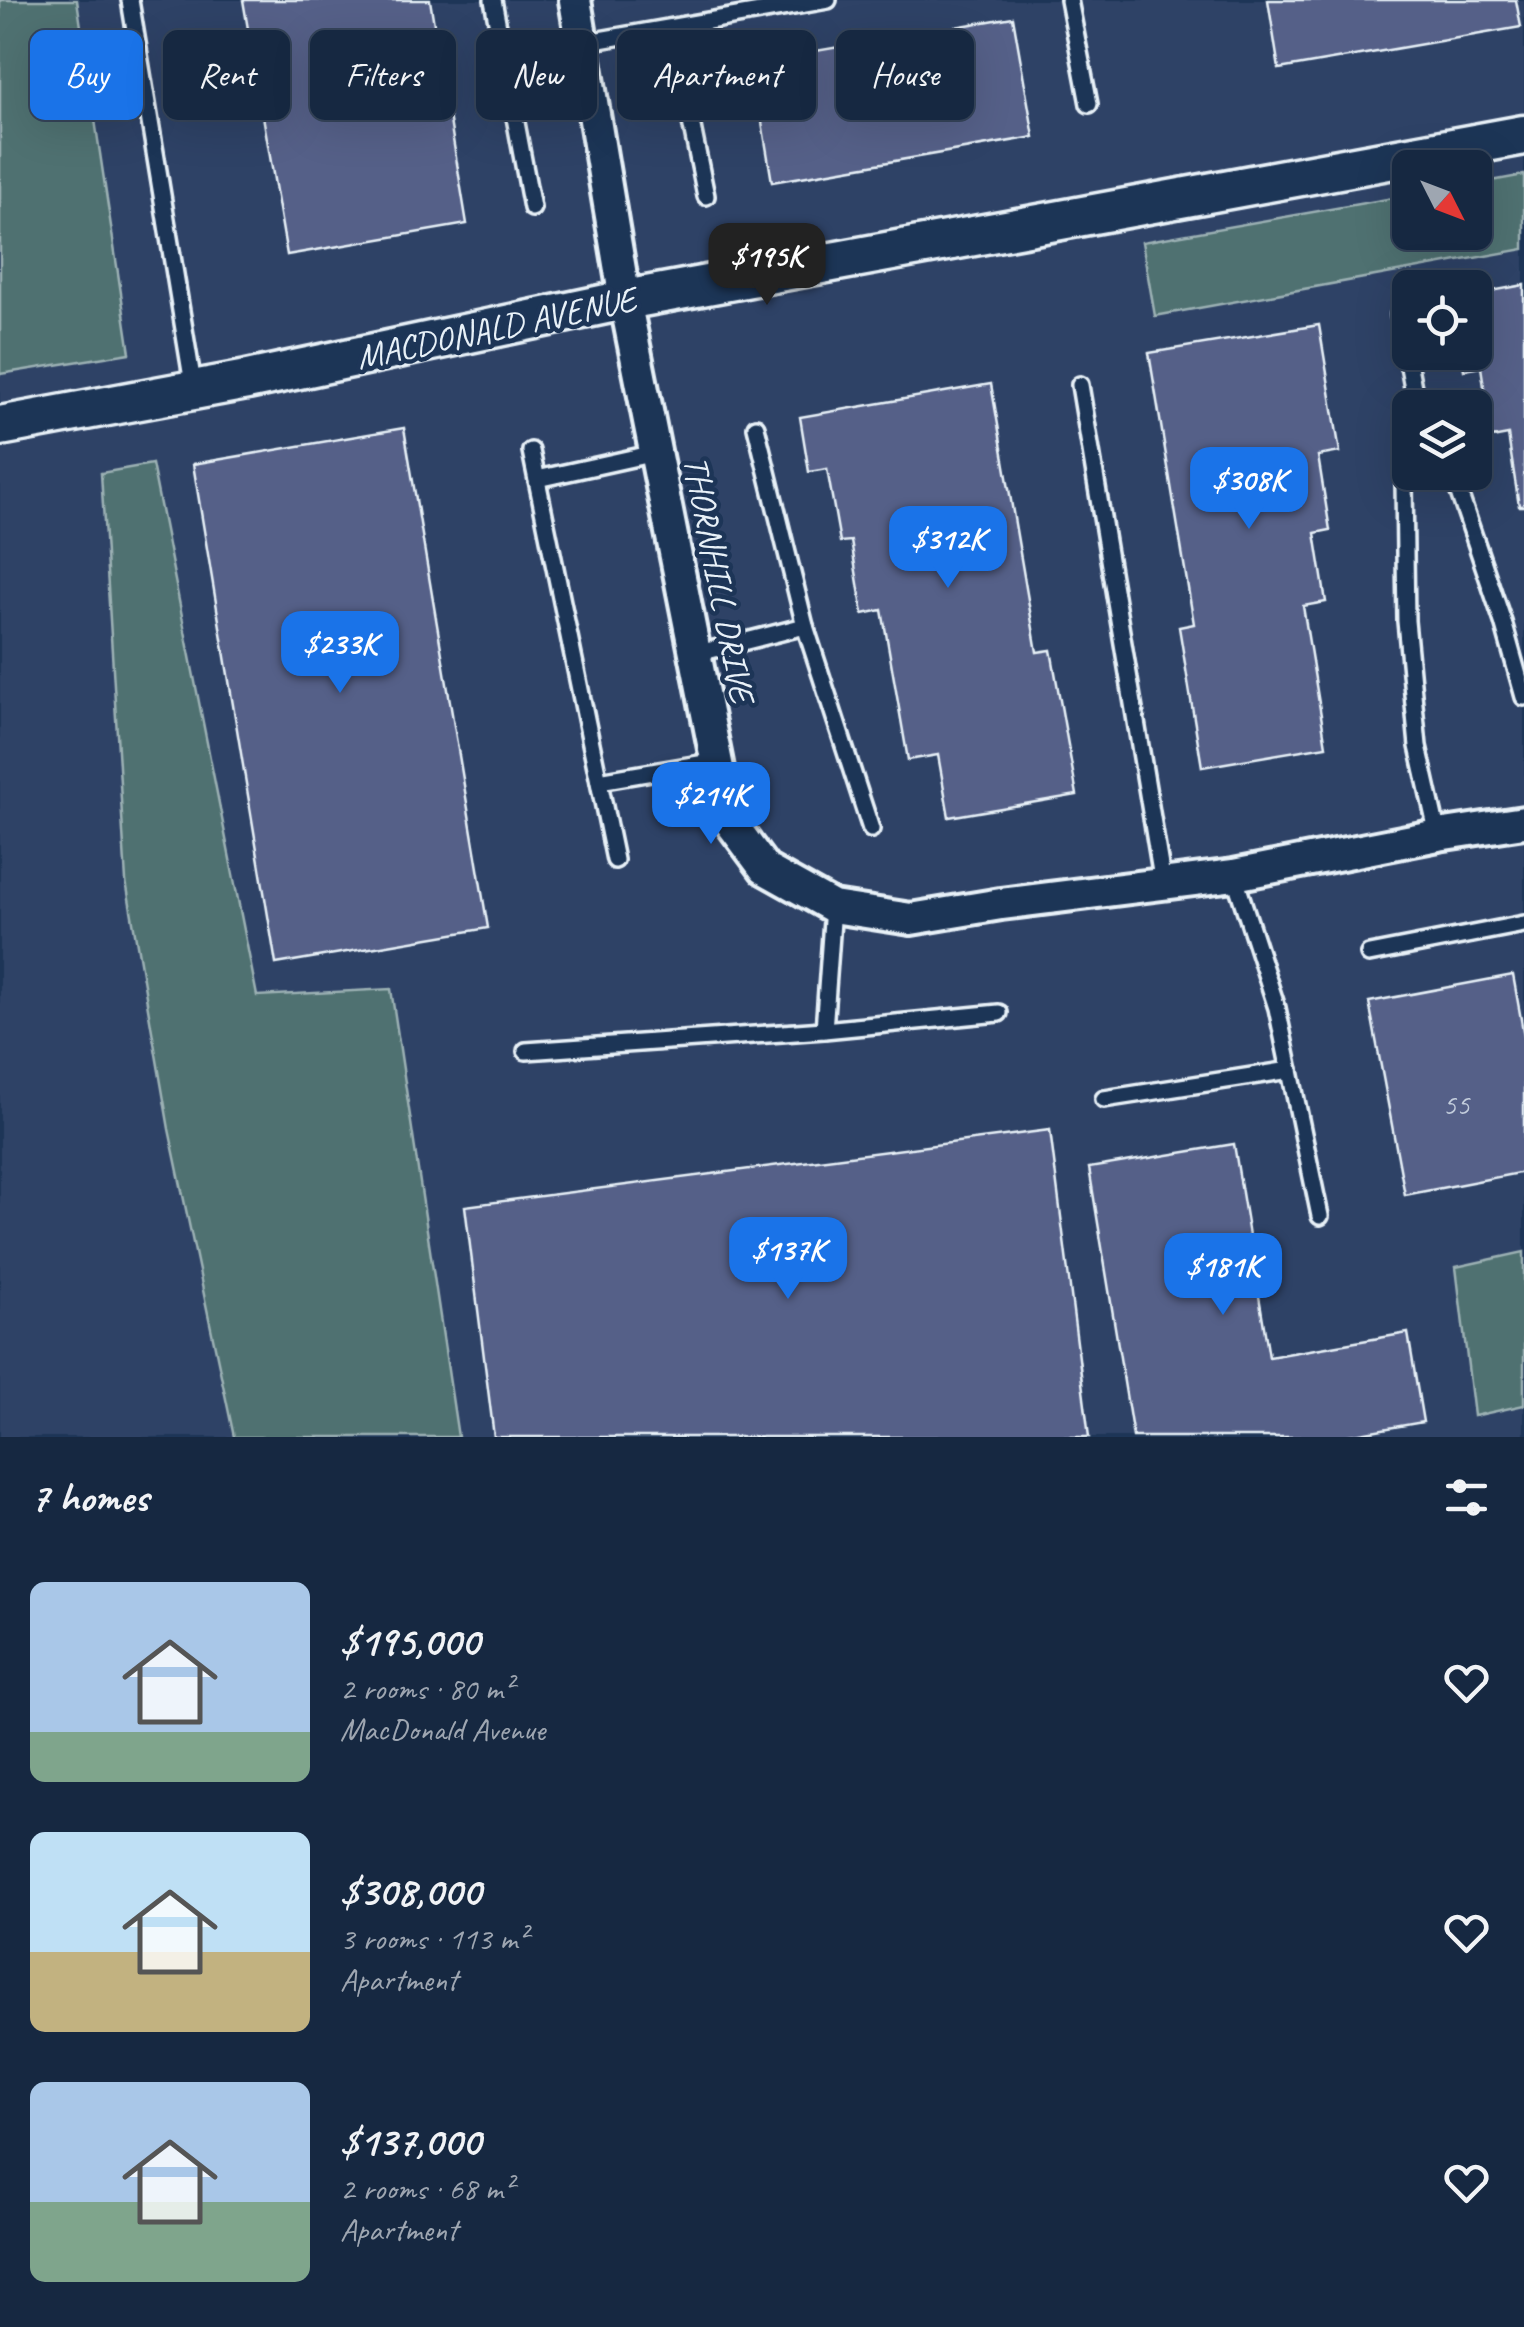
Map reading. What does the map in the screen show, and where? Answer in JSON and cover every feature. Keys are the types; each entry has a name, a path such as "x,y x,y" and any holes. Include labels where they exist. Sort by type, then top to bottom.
{"street":[{"name":"THORNHILL DRIVE","path":"575,0 580,30"},
{"name":"THORNHILL DRIVE","path":"595,120 625,300 728,819 765,869 832,906 910,919 1234,875 1524,822"},
{"name":"MACDONALD AVENUE","path":"0,426 194,390 625,300 1524,135"}],"lane":[{"path":"130,0 194,390"},
{"path":"493,0 532,208"},
{"path":"597,41 828,0"},
{"path":"1069,0 1089,104"},
{"path":"672,28 706,196"},
{"path":"1080,385 1163,884"},
{"path":"756,427 804,626 870,829"},
{"path":"531,451 615,860"},
{"path":"537,479 655,453"},
{"path":"1404,490 1406,622 1418,746 1438,835"},
{"path":"1458,490 1524,697"},
{"path":"696,654 804,626"},
{"path":"599,781 717,761"},
{"path":"1234,875 1277,1008 1320,1216"},
{"path":"824,1030 832,906"},
{"path":"1369,954 1524,924"},
{"path":"526,1051 824,1030 1000,1012"},
{"path":"1104,1099 1290,1070"}],"shaded area":[{"path":"77,0 1524,0 1524,175 1492,181 1492,150 1392,150 1392,198 1142,242 1156,316 1392,273 1392,370 1492,370 1492,270 1409,270 1524,249 1524,1252 1457,1267 1474,1415 1524,1405 1524,1437 458,1437 391,989 257,997 152,465 102,474 126,881 169,1129 234,1437 0,1437 0,374 130,352 95,120 143,120 143,30 82,30"}],"green space":[{"path":"0,0 77,0 82,30 30,30 30,120 95,120 130,353 0,374"},
{"path":"1524,175 1524,249 1155,316 1142,242 1392,198 1392,250 1492,250 1492,181"},
{"path":"152,464 257,996 391,989 458,1437 234,1437 169,1129 126,881 101,473"},
{"path":"1524,1252 1524,1405 1474,1416 1456,1267"}],"building":[{"path":"243,0 430,0 435,30 310,30 310,120 450,120 467,224 287,255 264,120 290,120 290,30 248,30"},
{"path":"1268,0 1516,0 1521,27 1279,69"},
{"path":"1013,17 1034,137 772,182 762,120 816,120 816,51 836,48 836,120 974,120 974,30 938,30"},
{"path":"1524,285 1524,506 1519,506 1508,435 1492,438 1492,390 1485,390 1481,370 1492,370 1492,291"},
{"path":"1319,325 1340,452 1318,456 1330,530 1315,533 1326,602 1303,606 1326,746 1202,767 1179,627 1194,624 1149,353"},
{"path":"991,384 1037,652 1051,650 1077,795 949,817 938,755 908,760 882,610 863,614 851,541 840,542 827,469 809,472 800,417"},
{"path":"404,428 488,928 276,964 193,464"},
{"path":"1513,975 1524,1036 1524,1172 1405,1195 1369,1002"},
{"path":"1050,1130 1089,1437 494,1437 465,1206"},
{"path":"1234,1144 1269,1357 1408,1333 1423,1422 1337,1437 1133,1437 1089,1168"}]}
